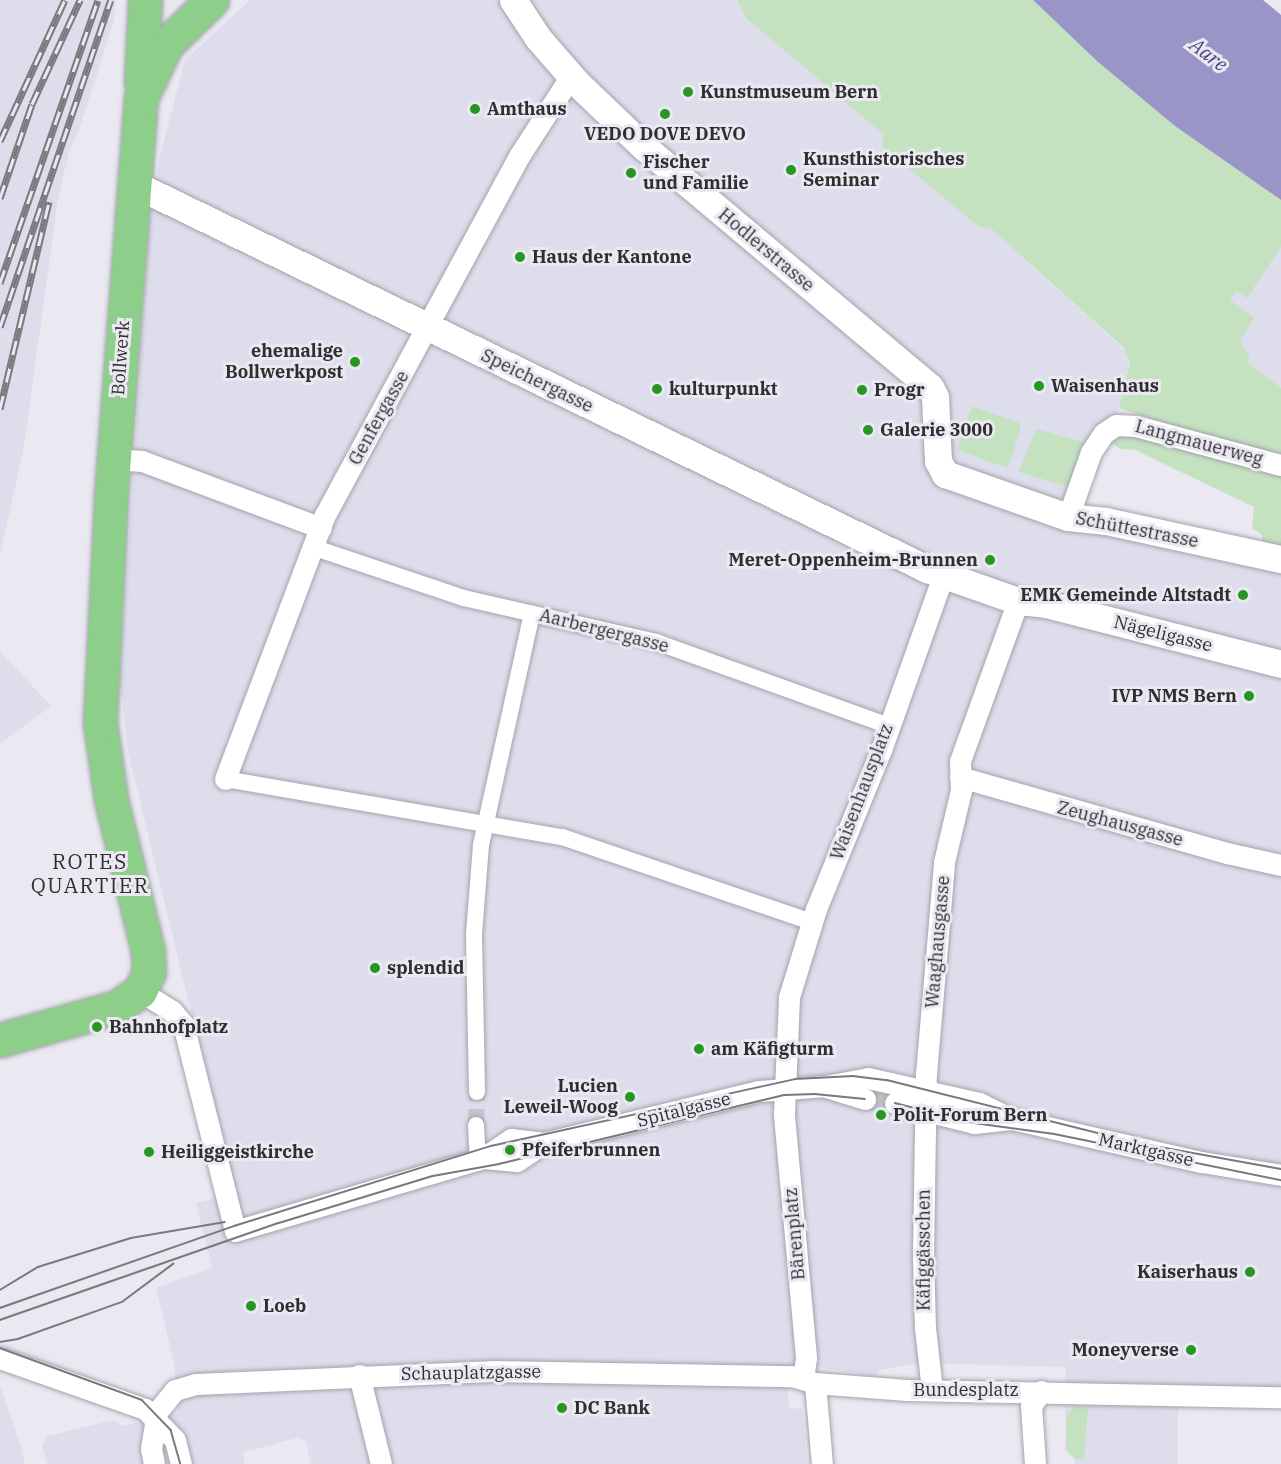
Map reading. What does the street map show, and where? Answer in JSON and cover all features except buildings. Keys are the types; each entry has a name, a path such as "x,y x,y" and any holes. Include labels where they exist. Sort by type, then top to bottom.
{"main road":[{"path":"141,98 145,0"},
{"name":"Bollwerk","path":"140,991 148,977 150,960 111,799 102,743 101,667 132,183 141,98 166,45 212,0"},
{"path":"0,1040 104,1011 140,991"}],"street":[{"name":"Hodlerstrasse","path":"513,0 538,38 572,76 671,171 928,385 934,397 938,456 942,471 960,482 995,494"},
{"name":"Genfergasse","path":"225,779 321,528 519,156 572,76"},
{"name":"Speichergasse","path":"132,183 944,576"},
{"name":"Langmauerweg","path":"1068,517 1091,452 1116,425 1136,426 1281,465"},
{"path":"114,459 142,461 321,528"},
{"name":"Schüttestrasse","path":"995,494 1068,517 1106,521 1281,559"},
{"name":"Aarbergergasse","path":"315,548 412,583 532,614 656,642 889,726"},
{"path":"944,576 1018,601 962,755 960,777"},
{"name":"Waisenhausplatz","path":"785,1088 789,997 812,922 889,726 944,576"},
{"name":"Nägeligasse","path":"1018,601 1046,604 1281,664"},
{"path":"477,1092 475,923 485,824 532,614"},
{"name":"Zeughausgasse","path":"960,777 1227,854 1281,865"},
{"name":"Waaghausgasse","path":"926,1099 944,862 961,790 960,777"},
{"path":"225,779 562,837 812,922"},
{"name":"Spitalgasse","path":"140,991 168,1008 183,1024 236,1231 481,1158 511,1139 544,1143 785,1088 826,1086"},
{"name":"Marktgasse","path":"826,1086 868,1078 926,1099 974,1124 1012,1119 1202,1162 1281,1175"},
{"path":"826,1086 865,1099"},
{"name":"Bärenplatz","path":"785,1088 809,1381"},
{"name":"Marktgasse","path":"895,1103 926,1099"},
{"name":"Käfiggässchen","path":"926,1099 924,1302 932,1390"},
{"path":"476,1125 481,1158"},
{"path":"0,1358 130,1402 154,1417 175,1440 181,1464"},
{"name":"Schauplatzgasse","path":"154,1417 166,1398 186,1385 359,1375 491,1371 780,1376 809,1381"},
{"path":"359,1375 381,1464"},
{"path":"809,1381 822,1464"},
{"name":"Bundesplatz","path":"809,1381 932,1390 1041,1391"},
{"path":"1041,1391 1281,1397"},
{"name":"Bundesplatz","path":"1035,1464 1031,1406 1041,1391"},
{"path":"154,1417 154,1464"}],"shaded area":[{"path":"0,0 115,0 114,21 78,133 69,152 58,199 24,446 0,556"},
{"path":"250,0 737,0 746,18 884,135 978,227 989,227 1127,352 1129,366 1119,408 1100,450 1084,504 1281,546 1281,1405 1178,1403 1178,1464 1075,1464 1073,1454 1065,1450 1066,1367 919,1363 880,1370 876,1376 797,1364 787,1387 789,1409 802,1408 807,1464 311,1464 306,1441 297,1438 243,1452 245,1464 47,1464 42,1446 48,1436 113,1420 124,1426 178,1412 174,1363 156,1288 212,1268 196,1203 235,1193 128,752 120,679 149,230 160,156 185,60"},
{"path":"1137,152 1277,253 1281,247 1281,388 1247,362 1250,357 1240,341 1230,300"},
{"path":"0,651 51,706 0,744"},
{"path":"0,1385 20,1444 25,1464 0,1464"}],"green space":[{"path":"737,0 1033,0 1098,62 1175,126 1281,200 1281,247 1247,298 1236,291 1230,300 1254,318 1240,341 1250,357 1247,362 1281,388 1281,464 1119,408 1130,363 1124,348 989,227 979,227 882,146 884,135 746,18"},
{"path":"972,406 1019,423 1020,430 1008,468 957,450"},
{"path":"1036,429 1086,443 1069,487 1019,472"},
{"path":"1110,430 1281,466 1281,546 1262,542 1262,535 1252,528 1254,507 1135,450 1121,449 1110,442"},
{"path":"1075,1407 1088,1407 1084,1459 1075,1459 1066,1450 1067,1414"}],"water":[{"name":"Aare","path":"1033,0 1263,0 1281,15 1281,200 1175,126 1098,62"}],"tunnel":[{"path":"476,1125 477,1092"},
{"path":"865,1099 895,1103"}],"tram line":[{"path":"0,1308 234,1226 491,1146 795,1079 853,1076 887,1080 1138,1143 1281,1169"},
{"path":"0,1320 279,1223 433,1176 499,1164 785,1095 815,1094 865,1099"},
{"path":"895,1103 974,1123 1054,1134 1281,1180"},
{"path":"0,1290 38,1267 131,1238 225,1222"},
{"path":"0,1342 18,1339 122,1302 173,1264"},
{"path":"0,1348 142,1400 171,1430 181,1464"}],"railway":[{"path":"0,141 65,0"},
{"path":"0,198 32,104 80,0"},
{"path":"0,283 98,0"},
{"path":"0,327 111,0"},
{"path":"0,409 49,202"}],"place":[{"name":"Kunstmuseum Bern","path":"688,92"},
{"name":"Amthaus","path":"475,109"},
{"name":"VEDO DOVE DEVO","path":"665,114"},
{"name":"Kunsthistorisches Seminar","path":"791,170"},
{"name":"Fischer und Familie","path":"631,173"},
{"name":"Haus der Kantone","path":"520,257"},
{"name":"ehemalige Bollwerkpost","path":"355,362"},
{"name":"Waisenhaus","path":"1039,386"},
{"name":"kulturpunkt","path":"657,389"},
{"name":"Progr","path":"862,390"},
{"name":"Galerie 3000","path":"868,430"},
{"name":"Meret-Oppenheim-Brunnen","path":"990,560"},
{"name":"EMK Gemeinde Altstadt","path":"1243,595"},
{"name":"IVP NMS Bern","path":"1249,696"},
{"name":"splendid","path":"375,968"},
{"name":"Bahnhofplatz","path":"97,1027"},
{"name":"am Käfigturm","path":"699,1049"},
{"name":"Lucien Leweil-Woog","path":"630,1097"},
{"name":"Polit-Forum Bern","path":"881,1115"},
{"name":"Pfeiferbrunnen","path":"510,1150"},
{"name":"Heiliggeistkirche","path":"149,1152"},
{"name":"Kaiserhaus","path":"1250,1272"},
{"name":"Loeb","path":"251,1306"},
{"name":"Moneyverse","path":"1191,1350"},
{"name":"DC Bank","path":"562,1408"}],"district":[{"name":"ROTES QUARTIER","path":"90,873"}]}
